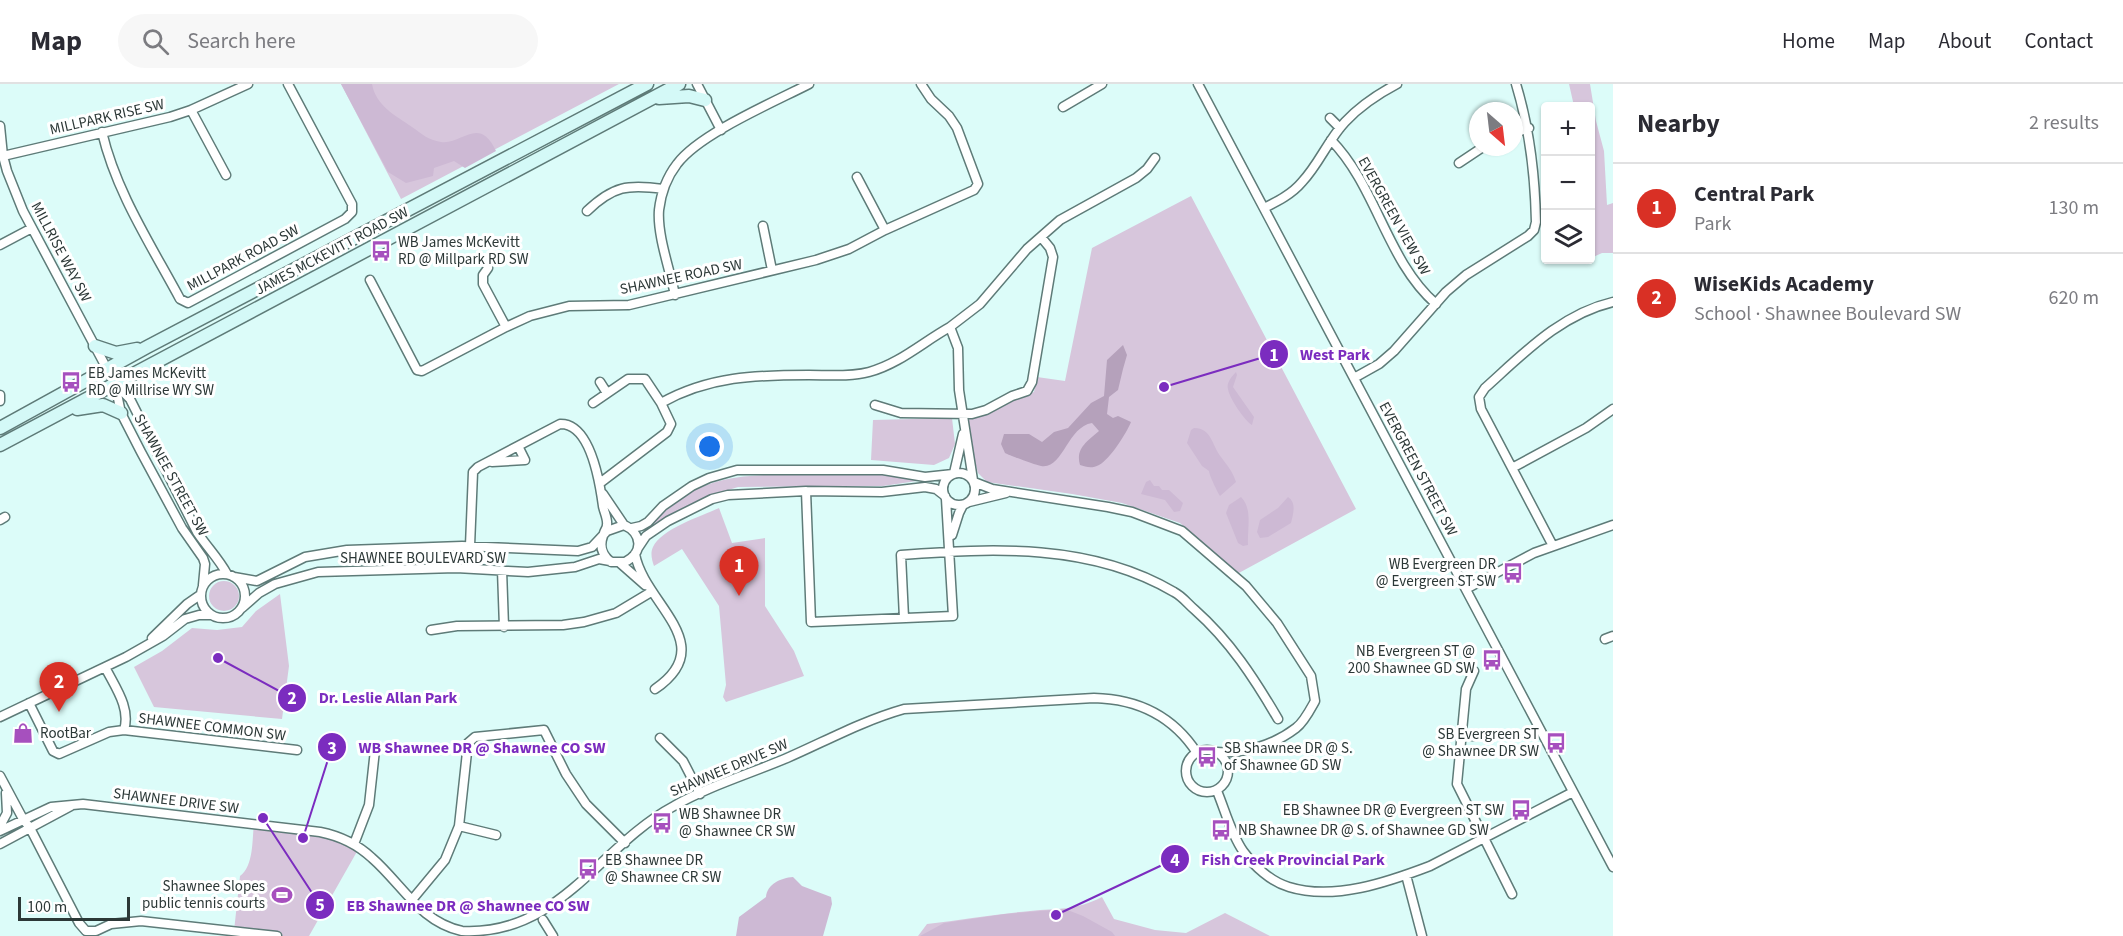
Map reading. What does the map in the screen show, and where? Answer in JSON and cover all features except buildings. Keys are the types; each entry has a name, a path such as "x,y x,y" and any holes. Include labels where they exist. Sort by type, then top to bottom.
{"main road":[{"name":"JAMES MCKEVITT ROAD SW","path":"0,428 147,347 647,84"},
{"name":"JAMES MCKEVITT ROAD SW","path":"0,445 679,84"},
{"path":"649,100 680,95 705,100"},
{"path":"95,346 116,353 147,347"},
{"path":"61,412 103,405 121,413"}],"street":[{"name":"MILLPARK RISE SW","path":"3,156 191,111 248,84"},
{"name":"MILLPARK ROAD SW","path":"102,132 109,160 119,185 180,299 188,303 345,219 352,212 352,204 288,84"},
{"path":"697,84 721,130"},
{"path":"675,295 659,212 663,189 677,163 696,145 721,130 809,84"},
{"name":"SHAWNEE ROAD SW","path":"370,280 419,371 432,367 530,316 569,306 629,305 816,260 849,249 885,230 974,190 978,184 957,128 921,84"},
{"path":"1063,107 1102,84"},
{"name":"EVERGREEN STREET SW","path":"1198,84 1613,867"},
{"path":"1264,208 1281,199 1303,182 1340,128 1367,102 1397,84"},
{"path":"1354,378 1379,364 1394,351 1436,303 1471,271 1534,230 1535,183 1528,128 1516,84"},
{"path":"191,111 226,175"},
{"path":"1330,118 1340,128"},
{"name":"MILLRISE WAY SW","path":"0,126 3,156 16,196 115,384"},
{"path":"1523,130 1528,128"},
{"name":"EVERGREEN VIEW SW","path":"1331,140 1354,170 1410,275 1425,295 1436,303"},
{"path":"1459,163 1470,156"},
{"path":"661,403 674,396 734,377 868,372 908,354 980,304 1027,249 1060,220 1144,172 1155,158"},
{"path":"857,177 885,230"},
{"path":"587,210 611,191 640,186 663,189"},
{"path":"763,226 772,270"},
{"path":"0,244 32,228"},
{"path":"875,405 901,413 963,415 986,410 1012,396 1025,392 1030,387 1053,257 1050,248 1041,237"},
{"path":"488,268 483,275 483,284 506,327"},
{"path":"1554,546 1478,400 1481,392 1551,331 1578,316 1613,302"},
{"path":"950,327 958,348 959,390 975,493 966,503 953,528 951,548"},
{"path":"593,403 628,379 645,379 661,403 671,424 667,432 600,487"},
{"path":"600,382 607,393"},
{"name":"SHAWNEE STREET SW","path":"115,384 121,413 182,528 203,558 205,564 203,585"},
{"name":"SHAWNEE STREET SW","path":"115,384 130,399 197,532 207,548 219,559 231,576"},
{"path":"0,395 0,401"},
{"path":"1512,468 1574,435 1613,409"},
{"path":"470,546 473,472 487,462 561,424 566,424 578,432 586,443 600,487 607,524 601,548 603,554 630,570 651,592 673,622 681,642 679,662 675,672 655,689"},
{"path":"806,491 811,622 953,616 951,548 944,483 954,473 964,431"},
{"path":"487,462 525,460 518,446"},
{"path":"603,536 612,528 641,526 692,486 709,478 737,470 883,470 925,477 963,473 992,489 1132,512 1182,531 1246,586 1277,623 1311,676 1315,702 1298,727 1245,752 1217,753 1207,750 1197,753 1189,760 1186,766 1187,780 1190,786 1202,793 1217,791 1227,781 1226,760 1217,753"},
{"path":"157,482 168,476"},
{"path":"600,487 638,540 637,564 651,592"},
{"path":"616,562 629,560 641,542 656,528 712,500 742,493 882,492 925,487 936,489 954,504 1009,491"},
{"path":"1466,589 1511,564 1613,525"},
{"name":"SHAWNEE BOULEVARD SW","path":"231,576 257,581 289,563 322,553 387,548 470,546 578,551 592,547 603,536"},
{"path":"904,618 901,555 951,548 1005,549 1074,555 1131,572 1176,592 1216,629 1251,674 1278,719"},
{"name":"SHAWNEE BOULEVARD SW","path":"242,608 259,593 275,584 318,572 456,568 553,570 575,567 599,559 616,562"},
{"path":"502,570 504,627"},
{"path":"0,717 105,667 163,636 185,619 199,615 231,617 242,608 244,601 243,587 231,576 214,576 203,585 201,595 203,606 211,615"},
{"path":"431,630 457,626 563,625 602,619 651,592"},
{"path":"145,645 187,604 201,595"},
{"name":"SHAWNEE COMMON SW","path":"105,667 124,706 127,717 124,730"},
{"path":"1474,671 1466,689 1457,784 1512,894"},
{"name":"SHAWNEE DRIVE SW","path":"26,823 74,805 133,808 330,834 354,844 377,862 411,901 429,917 460,931 484,935 504,934 543,920 649,822 674,806 876,717 904,709 1117,698 1147,708 1162,718 1182,733 1197,753"},
{"name":"SHAWNEE COMMON SW","path":"29,703 52,751 59,754 110,732 124,730 297,750"},
{"path":"411,901 445,860 459,826 468,743 475,737 544,730 566,774 586,804 625,843"},
{"path":"1461,736 1475,736"},
{"path":"660,738 683,761 700,794"},
{"path":"354,844 369,805 375,750"},
{"path":"1228,774 1245,752"},
{"path":"0,777 86,931 96,931 111,924 141,921 277,936"},
{"path":"0,777 8,807 5,819 0,826"},
{"path":"1217,791 1241,849 1262,873 1288,887 1318,892 1348,889 1406,875 1430,866 1573,792"},
{"path":"0,831 26,823"},
{"path":"0,844 26,823"},
{"path":"459,826 496,834"},
{"path":"1406,875 1422,936"},
{"path":"543,920 554,936"}],"shaded area":[{"path":"341,84 619,84 401,199"},
{"path":"341,84 372,84 374,92 387,109 432,140 449,142 477,133 490,140 496,151 465,168 454,161 434,168 433,176 406,183 388,172"},
{"path":"1569,84 1590,84 1593,102 1573,102"},
{"path":"1595,115 1604,151 1607,205 1613,203 1613,253 1602,253 1595,256"},
{"path":"1191,196 1356,509 1237,574 1180,523 1122,503 987,482 978,473 963,418 1034,392 1037,377 1065,381 1092,248"},
{"path":"1123,345 1127,355 1118,390 1109,397 1107,414 1113,418 1118,416 1131,422 1117,446 1103,462 1094,467 1080,465 1081,449 1099,431 1092,423 1077,432 1055,462 1048,465 1041,466 1005,453 1001,444 1004,434 1029,434 1042,442 1054,432 1068,428 1091,403 1104,396 1107,360"},
{"path":"1236,372 1233,387 1254,417 1252,425 1245,419 1229,393 1229,382"},
{"path":"952,418 955,444 949,458 934,465 871,460 873,420"},
{"path":"1194,428 1208,434 1235,478 1236,482 1220,496 1209,471 1202,466 1187,443 1191,430"},
{"path":"777,474 902,476 917,481 883,486 738,487 706,497 652,525 668,508 684,496 718,481"},
{"path":"1150,480 1154,486 1159,486 1162,490 1169,490 1183,503 1180,511 1174,512 1165,500 1141,494 1146,482"},
{"path":"1241,497 1247,507 1249,520 1248,545 1243,546 1238,543 1226,513 1229,505"},
{"path":"1288,497 1293,502 1291,523 1268,537 1260,538 1257,532 1260,520 1278,508"},
{"path":"719,508 732,543 765,538 765,606 794,651 804,676 726,702 723,697 726,685 719,606 682,549 654,566 651,554 657,540 664,534"},
{"path":"224,581 234,586 239,596 234,606 224,611 214,606 209,596 214,586"},
{"path":"280,594 289,666 282,719 154,707 134,667 162,651 192,628 217,630 242,627 256,611"},
{"path":"254,824 304,829 359,848 309,936 277,936 234,931 240,876 245,872 250,859"},
{"path":"793,877 802,886 831,897 832,904 823,936 736,936 739,917 766,897 775,882"},
{"path":"1102,897 1114,919 1155,930 1186,933 1225,913 1270,936 918,936 927,924 1066,908 1083,905"},
{"path":"1065,909 1083,916 1112,932 1115,936 920,936 944,923 1005,914"}],"place":[{"name":"WB James McKevitt RD @ Millpark RD SW","path":"381,251"},
{"name":"EB James McKevitt RD @ Millrise WY SW","path":"71,382"},
{"name":"West Park","path":"1164,387"},
{"name":"WB Evergreen DR @ Evergreen ST SW","path":"1513,573"},
{"name":"Central Park","path":"739,596"},
{"name":"Dr. Leslie Allan Park","path":"218,658"},
{"name":"NB Evergreen ST @ 200 Shawnee GD SW","path":"1492,660"},
{"name":"WiseKids Academy","path":"59,712"},
{"name":"RootBar","path":"23,733"},
{"name":"SB Evergreen ST @ Shawnee DR SW","path":"1556,743"},
{"name":"SB Shawnee DR @ S. of Shawnee GD SW","path":"1207,757"},
{"name":"EB Shawnee DR @ Evergreen ST SW","path":"1521,810"},
{"name":"EB Shawnee DR @ Shawnee CO SW","path":"263,818"},
{"name":"WB Shawnee DR @ Shawnee CR SW","path":"662,823"},
{"name":"NB Shawnee DR @ S. of Shawnee GD SW","path":"1221,830"},
{"name":"WB Shawnee DR @ Shawnee CO SW","path":"303,838"},
{"name":"EB Shawnee DR @ Shawnee CR SW","path":"588,869"},
{"name":"Shawnee Slopes public tennis courts","path":"282,895"},
{"name":"Fish Creek Provincial Park","path":"1056,915"}]}
